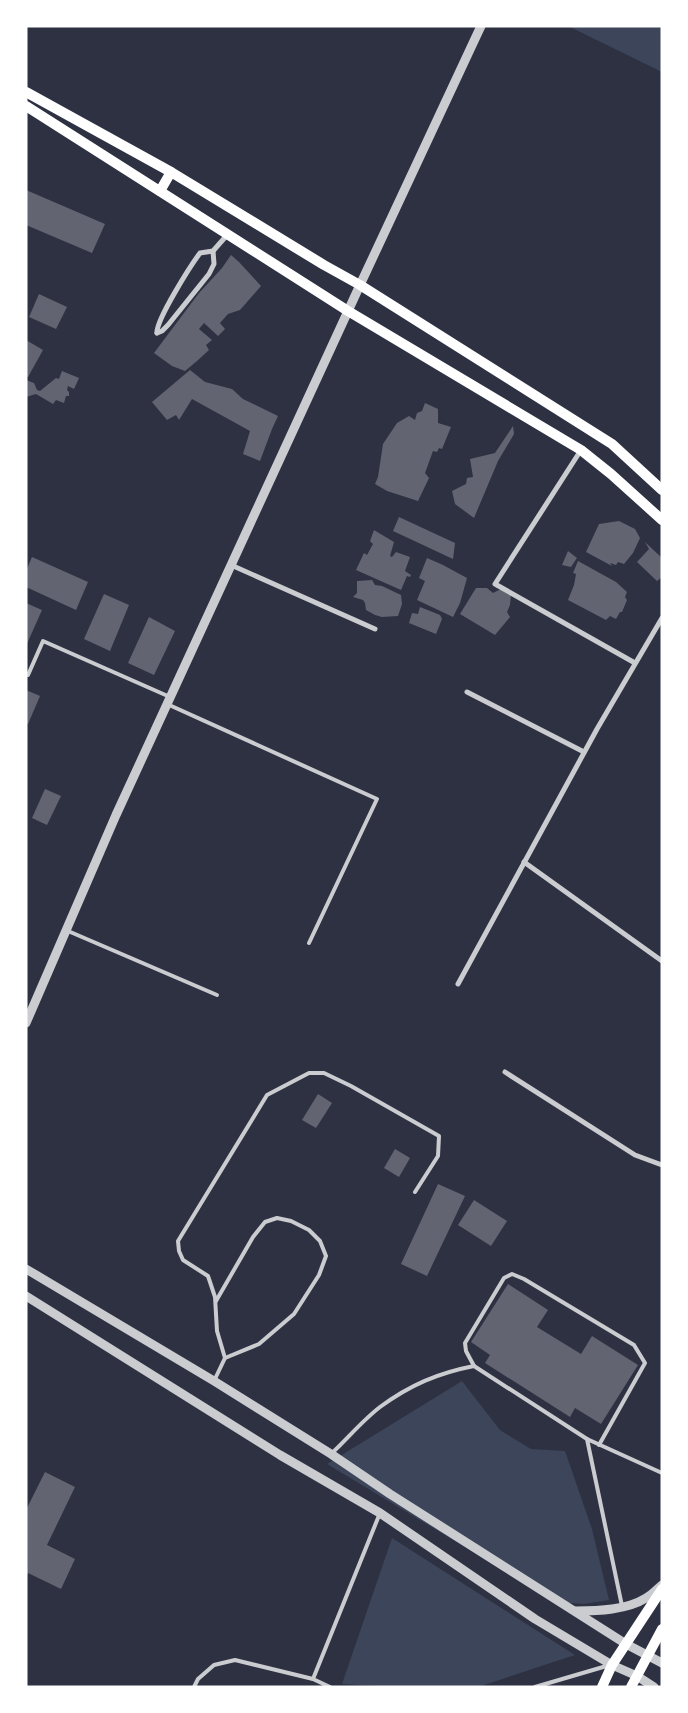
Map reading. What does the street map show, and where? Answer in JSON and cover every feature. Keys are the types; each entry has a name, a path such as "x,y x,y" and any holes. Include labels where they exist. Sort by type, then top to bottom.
{"main road":[{"path":"26,92 171,172 360,285 612,444 662,490"},
{"path":"26,106 348,311 581,450 662,520"},
{"path":"160,191 171,172"},
{"path":"602,1687 612,1665 662,1589"},
{"path":"632,1687 662,1629"}],"street":[{"path":"26,1022 116,815 481,26"},
{"path":"213,251 214,264 209,274 168,325 157,333 157,328 192,263 200,253 213,251 228,234"},
{"path":"581,450 495,584 635,663"},
{"path":"231,565 375,629"},
{"path":"458,984 584,752 662,618"},
{"path":"467,692 584,752"},
{"path":"524,862 662,961"},
{"path":"505,1072 635,1155 662,1165"},
{"path":"26,1269 214,1381 626,1644 662,1663"},
{"path":"26,1296 280,1455 380,1514 535,1619 612,1665 637,1676 654,1687"},
{"path":"575,1611 598,1611 622,1606 646,1598 662,1585"}],"lane":[{"path":"28,675 43,641 377,799 310,943"},
{"path":"66,930 217,995"},
{"path":"226,1358 217,1331 216,1302 208,1276 183,1260 179,1251 178,1241 267,1095 309,1073 324,1073 351,1086 439,1136 438,1156 415,1192"},
{"path":"214,1381 226,1358 259,1344 294,1314 319,1275 326,1256 320,1241 309,1230 291,1221 277,1218 265,1222 253,1237 216,1302"},
{"path":"599,1445 645,1363 634,1345 524,1279 512,1274 504,1278 465,1343 466,1351 474,1366 587,1439 599,1445 662,1473"},
{"path":"331,1454 380,1408 415,1385 446,1371 474,1366"},
{"path":"587,1439 622,1606"},
{"path":"313,1679 380,1514"},
{"path":"194,1687 198,1679 214,1665 235,1660 313,1679 330,1687"},
{"path":"534,1687 612,1665"}],"shaded area":[{"path":"568,26 662,26 662,72"},
{"path":"462,1381 500,1430 531,1449 565,1451 592,1529 609,1600 584,1604 556,1602 327,1464"},
{"path":"392,1538 575,1655 478,1687 393,1687 342,1684"}],"building":[{"path":"26,190 105,224 92,253 26,225"},
{"path":"231,255 261,286 240,310 228,314 220,323 225,329 218,336 204,323 199,329 212,340 206,345 209,350 197,361 185,371 172,366 154,353 199,293"},
{"path":"39,294 67,307 56,329 29,317"},
{"path":"26,340 43,350 28,377 26,377"},
{"path":"190,370 205,382 232,389 243,399 278,416 260,461 243,454 250,431 192,399 179,420 176,415 167,420 152,402"},
{"path":"62,371 79,378 74,389 68,386 69,396 66,396 64,403 56,400 53,404 36,394 26,397 26,380 34,383 37,390 40,391 56,378 59,379"},
{"path":"425,403 438,409 438,423 451,427 442,449 439,448 437,452 433,451 425,473 429,478 418,501 387,491 375,484 378,477 383,444 397,423 409,416 415,420 417,413 422,411"},
{"path":"513,426 514,434 498,461 474,518 455,504 452,491 466,484 467,478 473,477 470,459 495,453"},
{"path":"399,517 455,543 453,559 393,531"},
{"path":"619,521 635,529 640,538 633,553 624,564 618,562 616,565 610,563 612,566 586,552 599,524"},
{"path":"374,530 394,542 390,556 392,557 396,552 410,557 405,571 411,575 410,577 407,576 401,590 356,570 364,553 367,555 373,544 370,541"},
{"path":"645,542 662,558 662,577 657,581 637,562 649,549"},
{"path":"568,551 577,558 571,567 562,565"},
{"path":"32,557 88,582 76,610 26,587 26,571"},
{"path":"427,558 467,578 460,603 453,617 417,600 425,581 419,578"},
{"path":"578,561 616,582 627,592 625,597 627,600 622,612 620,612 616,619 610,616 606,620 568,600 574,585 576,574 573,573"},
{"path":"372,580 375,585 382,586 401,595 402,604 398,616 382,617 375,615 366,610 363,600 353,597 357,593 357,581"},
{"path":"476,588 487,588 493,593 501,589 511,594 507,612 510,617 495,635 460,614"},
{"path":"104,594 129,605 110,651 84,639"},
{"path":"26,603 42,610 26,646"},
{"path":"420,607 440,615 442,619 436,634 409,623 412,613 418,614"},
{"path":"149,617 175,631 154,675 128,663"},
{"path":"26,690 40,696 28,724 26,723"},
{"path":"45,789 61,796 47,825 32,818"},
{"path":"318,1094 332,1103 316,1128 302,1120"},
{"path":"395,1149 410,1158 399,1177 384,1168"},
{"path":"438,1184 465,1196 427,1276 401,1264"},
{"path":"474,1200 507,1221 491,1246 458,1225"},
{"path":"508,1284 548,1310 537,1327 581,1354 592,1336 638,1365 601,1424 575,1408 570,1417 485,1363 490,1355 471,1342"},
{"path":"45,1472 75,1487 47,1545 75,1559 61,1589 28,1573 26,1578 26,1510"}]}
